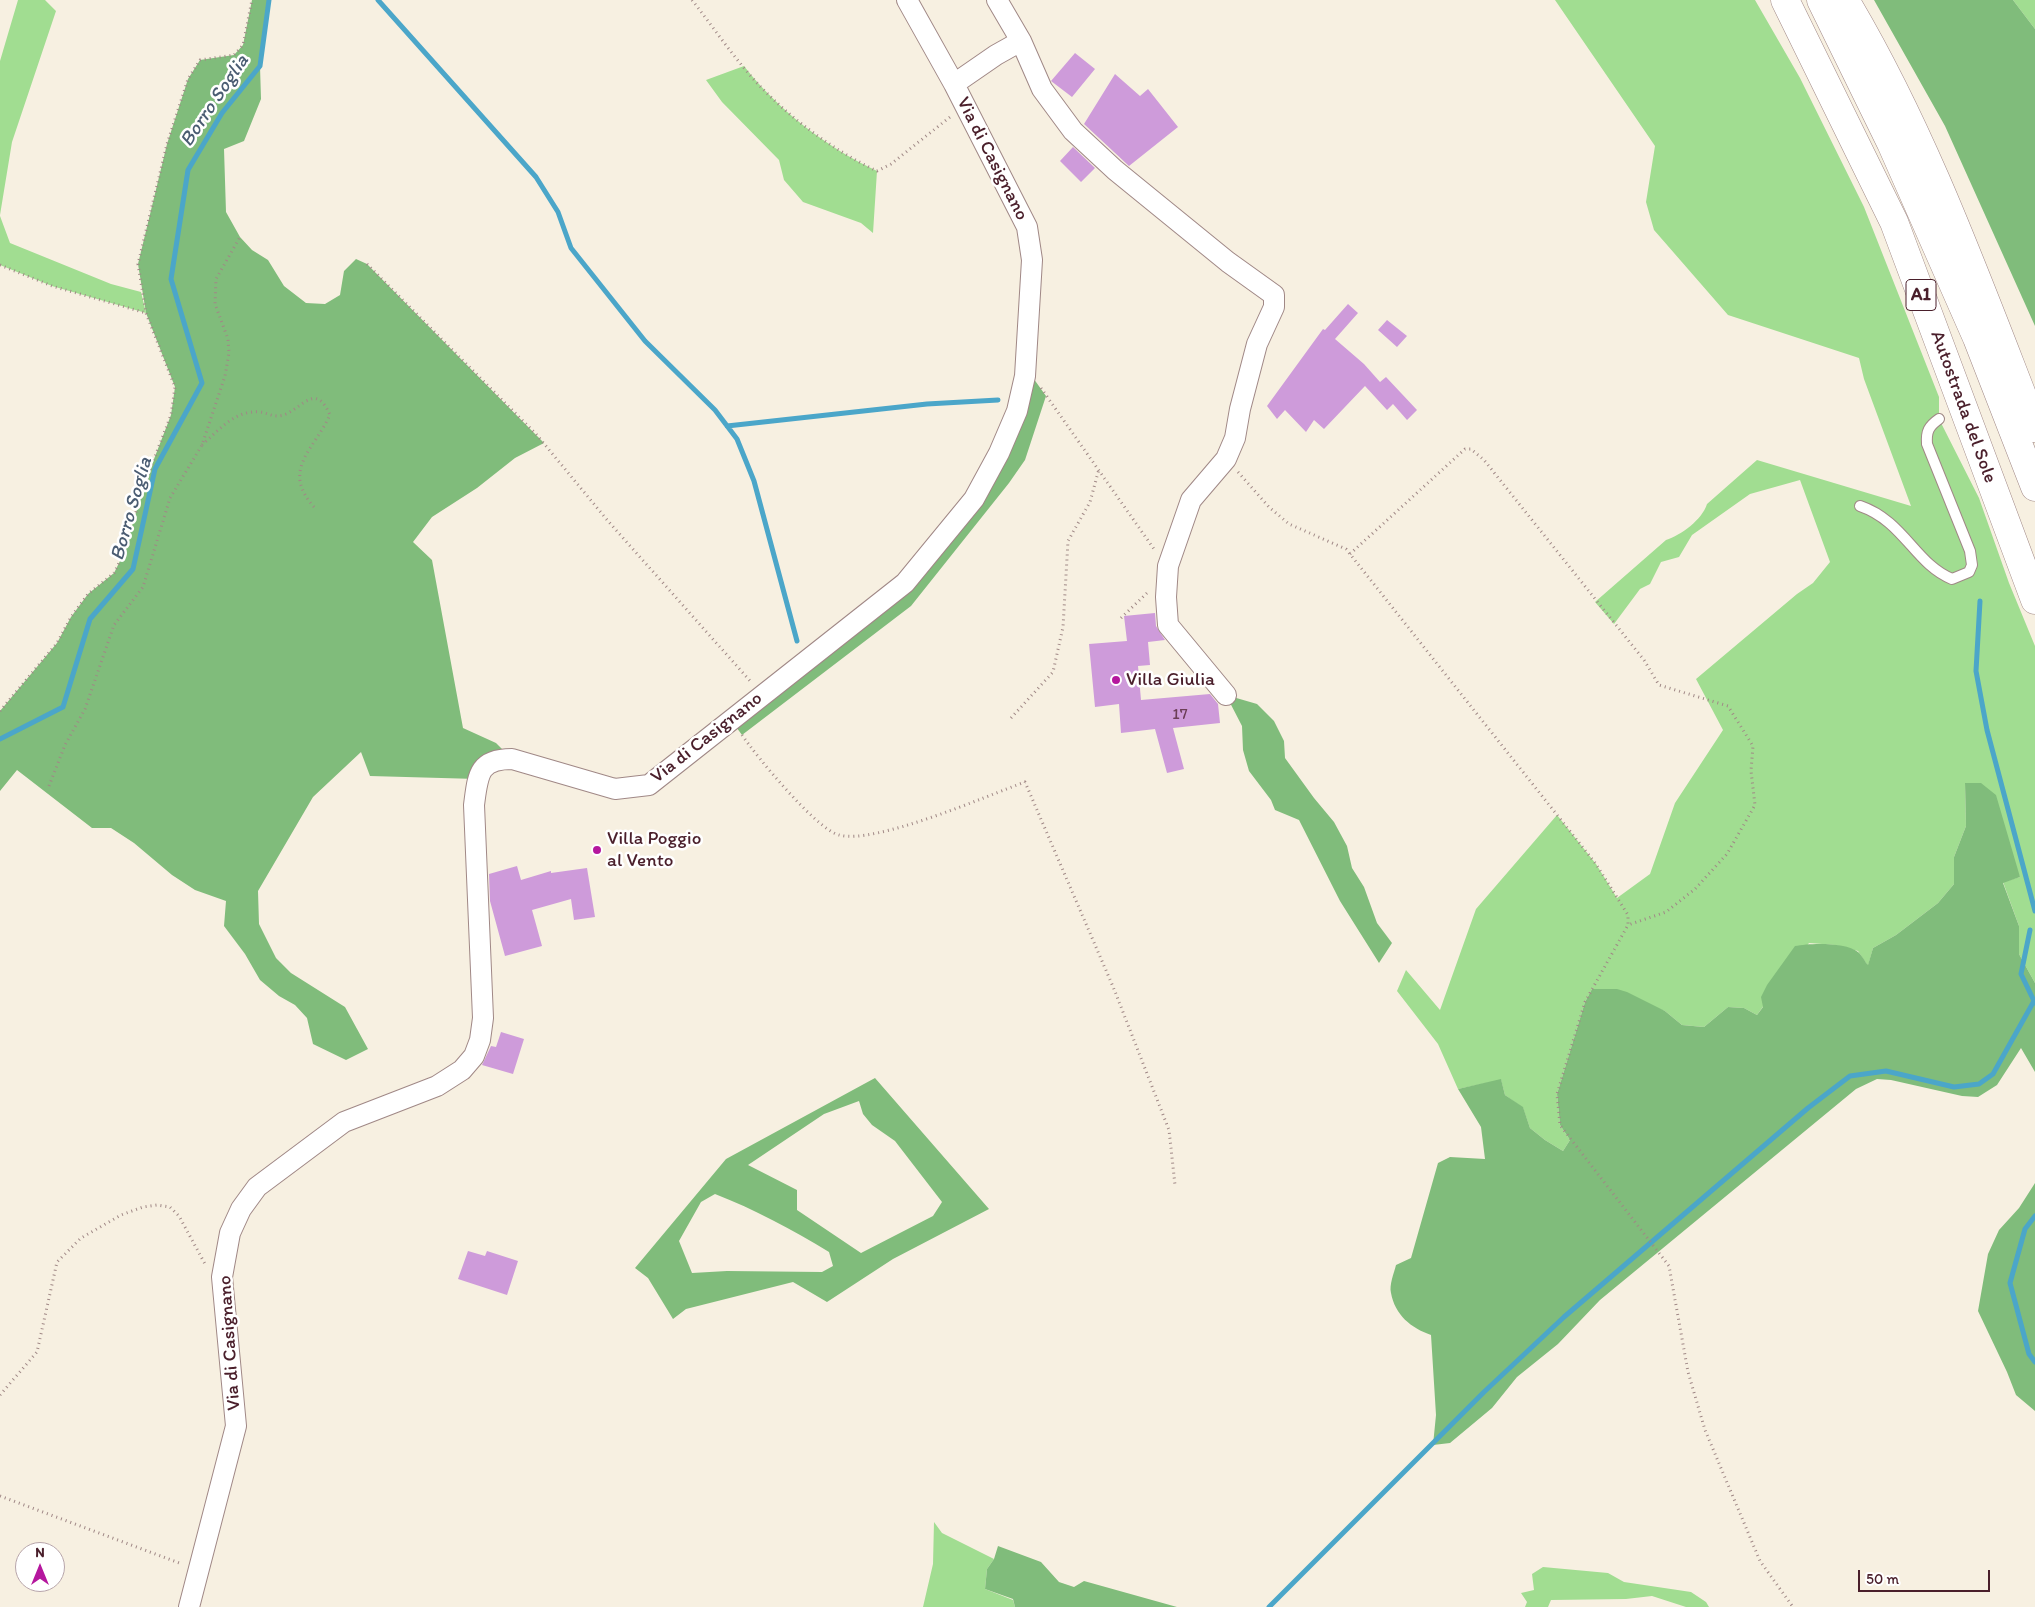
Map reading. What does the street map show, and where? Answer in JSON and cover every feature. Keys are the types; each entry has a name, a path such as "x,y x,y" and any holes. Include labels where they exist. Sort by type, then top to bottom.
{"highway":[{"name":"Autostrada del Sole","path":"1785,0 1894,222 2035,600"},
{"name":"Autostrada del Sole","path":"1821,0 1891,142 1973,330 2035,487"},
{"path":"1845,0 1864,32 1913,129 2035,428"}],"street":[{"name":"Via di Casignano","path":"189,1607 236,1426 222,1276 230,1233 241,1209 257,1186 344,1122 437,1086 462,1070 474,1056 480,1040 482,1018 474,804 477,779 482,767 496,759 512,759 615,789 649,785 904,583 974,499 999,453 1017,411 1026,368 1032,260 1027,228 954,84 907,0"},
{"path":"997,0 1021,41 1042,89 1073,131 1115,170 1228,262 1274,295 1274,306 1257,344 1240,409 1235,438 1226,459 1191,500 1168,566 1166,597 1168,626 1226,695"},
{"path":"954,84 996,55 1021,41"}],"lane":[{"path":"1860,506 1885,518 1944,576 1952,579 1969,572 1972,565 1970,551 1927,444 1926,433 1930,426 1939,419"}],"path":[{"path":"0,710 57,644 71,617 88,594 114,573 124,553 144,485 171,415 175,387 146,313 138,264 167,144 185,88 200,60 234,55 243,45 252,0"},
{"path":"692,0 758,84 816,136 851,159 876,172 891,164 964,105"},
{"path":"49,786 64,745 85,709 114,626 143,586 170,498 202,445 225,376 229,353 228,339 215,304 216,278 240,237"},
{"path":"367,264 536,434 608,521 763,695"},
{"path":"0,265 52,286 146,313"},
{"path":"1026,368 1155,549 1156,557"},
{"path":"202,445 238,413 261,412 273,417 286,414 304,400 318,399 324,402 330,414 324,428 302,460 299,482 303,496 315,508"},
{"path":"1350,554 1465,449 1471,449 1484,460 1505,485 1644,660 1659,685 1728,706 1753,746 1751,771 1756,804 1727,854 1695,889 1666,912 1628,926"},
{"path":"1226,459 1250,483 1269,507 1289,524 1346,549 1596,864 1628,915 1628,926 1585,1002 1557,1094 1560,1126 1669,1266 1688,1372 1705,1430 1760,1561 1794,1607"},
{"path":"1011,718 1053,672 1063,627 1068,541 1090,502 1099,469"},
{"path":"1121,618 1149,591"},
{"path":"732,720 759,760 818,821 838,835 872,836 1025,782 1114,989 1169,1130 1175,1185"},
{"path":"0,1395 37,1352 57,1262 81,1238 121,1215 150,1206 170,1208 179,1216 200,1258 224,1288"},
{"path":"0,1496 199,1571"}],"green space":[{"path":"18,0 45,0 56,11 12,142 0,215 0,61"},
{"path":"252,0 269,0 260,66 261,99 244,141 224,149 226,212 240,237 252,250 268,260 284,286 306,303 325,304 340,295 344,271 356,259 367,264 544,443 515,458 477,488 432,517 413,542 432,560 463,728 496,743 512,759 477,779 370,776 361,752 313,797 258,891 259,924 276,958 291,973 345,1007 368,1049 346,1060 313,1044 307,1018 295,1005 279,996 260,980 245,954 224,926 226,901 195,890 172,875 134,843 111,828 92,828 17,770 0,791 0,711 57,643 71,617 88,594 114,573 124,553 144,485 171,415 175,387 146,313 138,264 167,144 188,79 200,60 234,55 243,45"},
{"path":"1555,0 1755,0 1800,78 1864,207 1939,397 1939,419 1979,498 2009,583 2035,646 2035,983 2019,954 2019,926 2003,882 2020,877 1965,783 1966,826 1954,857 1954,884 1938,903 1896,935 1873,948 1868,966 1858,951 1835,945 1809,943 1757,1015 1744,1008 1728,1007 1704,1027 1682,1025 1665,1011 1592,989 1585,1002 1557,1094 1560,1125 1570,1140 1563,1151 1530,1128 1523,1108 1505,1095 1501,1080 1458,1089 1438,1044 1397,991 1406,970 1440,1010 1476,909 1557,815 1596,864 1617,898 1650,874 1675,803 1723,730 1696,679 1797,594 1813,583 1830,562 1800,480 1750,494 1692,535 1679,557 1661,562 1650,584 1640,589 1614,624 1595,602 1666,540 1678,535 1696,521 1707,504 1757,460 1911,506 1864,379 1859,358 1728,315 1654,230 1646,202 1655,146"},
{"path":"1874,0 2013,0 2035,29 2035,326 1945,126"},
{"path":"2013,0 2035,0 2035,29"},
{"path":"744,66 772,98 804,126 839,151 877,171 873,233 861,223 803,202 784,180 779,160 722,102 706,80"},
{"path":"0,216 10,243 111,284 141,292 146,313 52,286 0,265"},
{"path":"1026,368 1046,396 1025,460 1009,483 911,606 742,735 731,720 905,583 974,499"},
{"path":"1226,695 1257,704 1274,721 1284,741 1285,758 1334,822 1347,846 1352,868 1364,887 1377,923 1392,943 1379,963 1340,901 1299,820 1275,810 1271,800 1249,771 1243,750 1242,726"},
{"path":"1965,783 1981,783 1996,795 2020,877 2003,883 2019,926 2019,954 2035,983 2035,1072 2021,1048 1997,1085 1978,1097 1962,1096 1891,1080 1877,1079 1856,1089 1600,1300 1558,1344 1517,1377 1492,1408 1450,1443 1433,1445 1436,1415 1431,1335 1417,1329 1400,1314 1393,1301 1391,1286 1396,1265 1411,1258 1438,1163 1450,1157 1485,1159 1481,1127 1458,1089 1501,1079 1505,1095 1523,1107 1530,1128 1563,1151 1570,1140 1560,1125 1557,1094 1585,1002 1592,989 1617,989 1627,992 1665,1011 1682,1025 1704,1027 1728,1007 1744,1008 1757,1015 1763,1007 1761,997 1767,985 1795,946 1818,944 1845,946 1858,952 1868,965 1873,948 1896,935 1938,903 1954,884 1954,857 1966,826"},
{"path":"875,1078 989,1209 893,1259 827,1302 793,1282 686,1309 673,1319 648,1278 635,1268 726,1159","holes":["859,1101 863,1114 872,1125 895,1141 942,1202 933,1216 861,1253 797,1210 797,1190 748,1165 824,1114","715,1194 773,1220 829,1252 833,1266 822,1272 727,1271 692,1273 679,1241 701,1202"]},
{"path":"2035,1183 2035,1411 2016,1395 1978,1311 1988,1254 1999,1230 2019,1208"},
{"path":"934,1522 942,1533 994,1559 987,1569 985,1589 1013,1600 1015,1607 923,1607 933,1564"},
{"path":"998,1546 1041,1562 1059,1582 1074,1587 1084,1581 1177,1607 1015,1607 1013,1599 985,1589 987,1569 994,1559"},
{"path":"1543,1567 1608,1573 1624,1582 1691,1592 1706,1602 1709,1607 1686,1607 1652,1596 1626,1599 1551,1600 1548,1607 1525,1607 1527,1602 1521,1593 1534,1590 1532,1574"}],"building":[{"path":"1075,53 1095,69 1072,97 1051,81"},
{"path":"1115,74 1140,96 1148,89 1178,127 1129,166 1084,124"},
{"path":"1073,147 1095,168 1081,182 1060,161"},
{"path":"1348,304 1358,313 1335,339 1364,364 1380,382 1386,377 1417,410 1407,420 1393,404 1387,410 1365,386 1324,429 1314,420 1306,432 1285,410 1277,419 1267,406 1323,329 1325,330"},
{"path":"1387,320 1407,336 1397,347 1378,330"},
{"name":"Villa Giulia","path":"1155,613 1156,626 1165,640 1148,642 1150,665 1138,666 1141,700 1210,694 1218,704 1220,723 1173,728 1184,769 1167,773 1155,729 1121,733 1119,704 1095,707 1089,644 1127,641 1124,616"},
{"path":"517,866 521,880 551,871 551,873 587,868 595,917 574,920 571,899 532,910 542,946 505,956 490,901 489,874"},
{"path":"501,1032 524,1039 513,1074 482,1065 491,1046 496,1047"},
{"path":"468,1251 485,1256 487,1251 518,1261 507,1295 458,1279"}],"waterway":[{"name":"Borro Soglia","path":"0,739 63,707 90,619 133,569 155,469 202,383 171,279 188,170 222,113 260,66 269,0"},
{"path":"378,0 536,177 558,212 571,248 645,341 715,410 737,439 754,481 797,641"},
{"path":"727,426 927,404 998,400"},
{"path":"1980,601 1976,671 1987,730 2035,911"},
{"path":"2030,930 2021,974 2035,1003"},
{"path":"1269,1607 1484,1392 1564,1317 1808,1108 1850,1076 1886,1071 1954,1087 1979,1084 1993,1074 2034,1001"},
{"path":"2035,1216 2025,1229 2010,1283 2029,1354 2035,1362"}],"place":[{"name":"Villa Giulia","path":"1116,680"},
{"name":"Villa Poggio al Vento","path":"597,850"}]}
